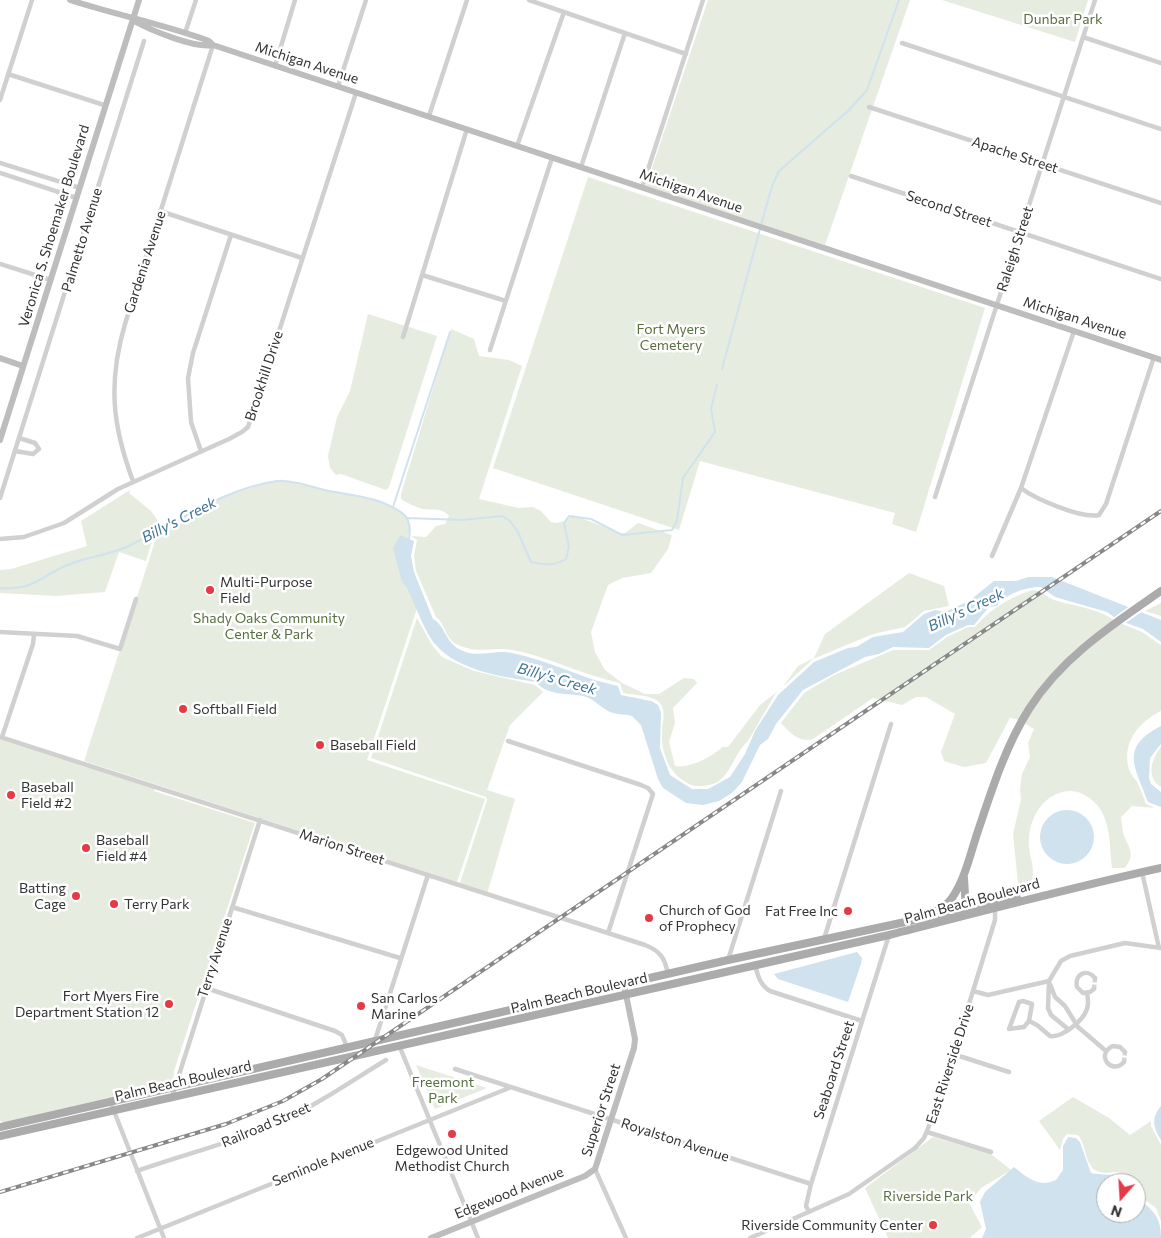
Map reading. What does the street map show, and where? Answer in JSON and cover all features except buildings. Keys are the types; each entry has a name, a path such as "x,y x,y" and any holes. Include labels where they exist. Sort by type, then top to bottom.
{"main road":[{"path":"923,918 943,907 957,890 1003,761 1025,715 1046,685 1068,660 1111,626 1161,591"},
{"name":"Palm Beach Boulevard","path":"0,1127 728,960 923,918 994,909 1036,896 1161,868"},
{"path":"963,876 966,912 1021,897 1036,896"},
{"name":"Palm Beach Boulevard","path":"0,1136 889,935 966,912"},
{"path":"806,953 821,944 824,939"},
{"path":"399,1045 407,1038 454,1027 469,1019"},
{"path":"290,1069 294,1066 334,1056 347,1047"}],"street":[{"path":"0,100 32,0"},
{"name":"Michigan Avenue","path":"70,0 131,19 150,21 208,41 213,46"},
{"name":"Veronica S. Shoemaker Boulevard","path":"0,440 77,198 137,0"},
{"path":"185,33 196,0"},
{"path":"275,66 295,0"},
{"path":"338,86 366,0"},
{"path":"429,116 467,0"},
{"path":"529,0 686,54"},
{"path":"642,188 703,0"},
{"name":"Raleigh Street","path":"935,497 993,311 997,305 1095,0"},
{"path":"517,146 564,12"},
{"name":"Michigan Avenue","path":"131,19 146,28 164,34 206,47 213,46 338,86 766,230 1159,358"},
{"path":"581,167 625,33"},
{"path":"1083,37 1161,64"},
{"name":"Palmetto Avenue","path":"0,498 144,41"},
{"path":"902,43 1161,129"},
{"name":"Gardenia Avenue","path":"133,481 118,437 113,382 119,344 213,46"},
{"path":"8,74 104,105"},
{"name":"Brookhill Drive","path":"0,539 24,537 64,523 110,493 242,432 248,426 356,93"},
{"name":"Apache Street","path":"869,107 1161,203"},
{"path":"403,337 467,129"},
{"path":"490,350 552,158"},
{"path":"0,163 80,188"},
{"path":"0,173 77,198"},
{"name":"Second Street","path":"851,176 1161,279"},
{"path":"160,211 302,258"},
{"path":"201,451 191,422 188,378 193,353 231,235"},
{"path":"0,264 51,280"},
{"path":"422,274 506,301"},
{"path":"992,556 1021,488 1074,331"},
{"path":"0,358 24,366"},
{"path":"1021,488 1031,496 1065,508 1092,516 1099,515 1106,504 1159,358"},
{"path":"15,451 32,454 39,449 35,443 19,438"},
{"path":"0,632 77,636 120,648 136,599"},
{"path":"1,737 33,644 34,634"},
{"path":"824,939 890,724"},
{"name":"Marion Street","path":"1,737 653,948 660,952 668,974"},
{"path":"508,741 641,785 650,790 652,794 649,810 608,933"},
{"path":"728,960 782,791"},
{"name":"Terry Avenue","path":"172,1097 260,820"},
{"path":"1068,1029 1051,1015 1048,1008 1049,980 1054,968 1070,956 1125,943 1160,948 1142,872"},
{"path":"375,1040 428,874"},
{"path":"232,908 400,958"},
{"name":"East Riverside Drive","path":"750,1238 843,1198 915,1148 927,1132 995,920 994,909"},
{"name":"Seaboard Street","path":"809,1212 806,1206 810,1184 889,935"},
{"path":"755,965 759,980 764,988 862,1021"},
{"path":"1087,993 1077,987 1077,978 1086,972 1095,978"},
{"path":"973,991 988,994 1049,980"},
{"path":"1049,980 1055,997 1065,1006 1085,1034 1106,1051"},
{"name":"Superior Street","path":"624,985 635,1039 634,1048 595,1169 626,1238"},
{"path":"206,988 335,1031 342,1035 347,1047"},
{"path":"1087,993 1094,989"},
{"path":"1029,1021 1050,1036 1055,1037 1084,1016 1087,1009 1087,993"},
{"path":"1024,1001 1032,1004 1029,1021 1024,1027 1010,1029 1019,1002 1024,1001"},
{"path":"399,1045 478,1238"},
{"path":"1106,1051 1116,1046 1125,1052"},
{"path":"1106,1051 1105,1060 1109,1066 1116,1067 1124,1062"},
{"path":"953,1054 1009,1072"},
{"name":"Railroad Street","path":"137,1171 229,1142 274,1125 314,1105 386,1060"},
{"name":"Royalston Avenue","path":"455,1069 810,1184"},
{"name":"Seminole Avenue","path":"137,1238 509,1088"},
{"path":"110,1101 164,1238"},
{"path":"927,1132 992,1152"},
{"name":"Edgewood Avenue","path":"431,1238 585,1176 595,1169"}],"green space":[{"path":"708,0 910,0 825,245 646,186"},
{"name":"Dunbar Park","path":"942,0 1088,0 1075,42"},
{"name":"Fort Myers Cemetery","path":"588,177 985,308 916,532 892,524 895,513 700,461 679,530 493,468"},
{"path":"368,314 437,336 389,487 386,490 341,474 336,475 330,468 328,456 337,417 350,391"},
{"path":"451,329 474,339 479,356 509,360 522,366 479,499 519,508 533,507 541,511 551,522 556,523 565,521 573,515 620,533 625,533 638,523 672,535 668,549 651,573 622,578 608,585 591,632 595,652 605,670 622,683 645,694 659,694 684,678 694,679 697,683 673,708 675,723 669,742 675,766 693,764 713,755 722,747 728,747 760,705 778,691 748,741 719,781 704,786 692,785 682,779 671,768 663,746 663,709 657,700 623,693 620,683 526,653 505,649 478,650 456,644 436,617 416,571 414,556 417,540 411,536 426,537 436,526 445,524 449,516 440,510 423,509 411,505 401,499 401,494"},
{"name":"Shady Oaks Community Center & Park","path":"279,480 374,500 399,510 407,518 410,526 405,556 421,596 367,760 485,799 457,882 84,761 159,529 230,494"},
{"path":"130,490 129,493 151,511 161,525 156,528 146,561 119,552 105,592 56,596 0,593 0,570 11,569 87,546 81,521"},
{"path":"909,573 944,586 949,606 924,611 905,627 873,634 813,659 783,686 798,666 814,658 825,634"},
{"path":"1033,590 1039,591 1054,600 1093,610 1114,620 1085,641 1054,671 1019,720 1010,718 986,763 964,767 944,761 941,752 955,714 926,697 916,697 902,705 873,698 813,739 808,740 799,738 791,733 781,723 804,693 834,675 893,650 929,650 947,637 968,627 975,627 994,609 1008,600"},
{"path":"1161,603 1161,616 1145,611"},
{"path":"417,618 432,645 442,657 474,671 535,685 543,692 510,725 487,790 515,799 487,894 460,883 487,800 486,797 371,758"},
{"path":"1120,623 1142,632 1161,645 1161,711 1138,728 1129,744 1127,753 1130,772 1146,804 1155,808 1132,806 1121,817 1123,833 1131,857 1125,868 1112,868 1108,829 1096,804 1085,795 1075,791 1067,791 1053,796 1042,805 1034,817 1030,831 1029,845 1033,869 1032,881 1029,887 1018,883 1013,834 1021,800 1022,774 1030,757 1028,743 1034,729 1024,723 1067,668"},
{"name":"Terry Park","path":"0,738 155,787 154,791 255,823 174,1071 173,1086 9,1124 0,1121"},
{"path":"1161,747 1161,787 1153,779 1152,768 1155,757"},
{"name":"Freemont Park","path":"416,1065 487,1088 435,1109"},
{"path":"1073,1097 1109,1118 1130,1135 1151,1121 1151,1126 1161,1145 1161,1221 1156,1208 1146,1201 1146,1173 1099,1172 1088,1161 1078,1135 1067,1134 1063,1139 1060,1150 1039,1121"},
{"name":"Riverside Park","path":"933,1137 991,1154 1011,1170 981,1188 969,1203 982,1227 970,1238 888,1238 865,1188"}],"water":[{"path":"400,535 414,541 411,556 414,572 433,619 441,626 449,640 457,648 475,654 506,652 526,656 591,679 618,686 621,695 651,701 658,705 661,713 660,748 670,775 692,789 708,789 730,777 745,754 755,731 778,695 814,662 848,648 856,647 873,637 903,632 924,614 935,610 945,612 969,601 994,581 1016,581 1028,577 1052,577 1161,620 1161,642 1143,629 1118,620 1107,612 1055,597 1041,587 1022,590 1005,598 997,606 989,607 974,625 968,625 946,635 929,648 893,647 879,654 865,657 803,690 776,724 768,739 760,745 742,782 732,793 719,801 703,805 686,803 663,788 658,779 641,725 632,716 615,714 587,697 552,692 536,682 510,678 469,667 445,654 428,633 406,586 402,582 393,548"},
{"path":"1161,726 1161,744 1150,758 1149,778 1151,784 1161,792 1161,807 1148,802 1135,768 1134,759 1135,750 1139,742"},
{"path":"1067,810 1077,812 1086,818 1092,827 1094,837 1092,847 1086,856 1077,862 1067,864 1057,862 1048,856 1042,847 1040,837 1042,827 1048,818 1057,812"},
{"path":"857,952 862,958 861,964 848,1002 778,979 774,974"},
{"path":"1161,1106 1161,1140 1156,1131 1154,1119"},
{"path":"1068,1137 1076,1138 1080,1142 1091,1173 1096,1174 1096,1223 1146,1223 1146,1205 1158,1219 1161,1238 982,1238 986,1229 980,1202 985,1192 1014,1167 1034,1181 1044,1183 1056,1180 1063,1170 1063,1146"}],"pier":[{"path":"1131,605 1143,611 1124,624 1113,618"}],"waterway":[{"path":"761,225 772,186 779,171 849,110 867,90 899,0"},
{"path":"722,369 760,229"},
{"path":"393,507 450,332"},
{"path":"407,518 462,520 502,516 510,521 518,532 531,562 545,564 553,564 566,559 569,547 564,523 569,516 591,519 622,535 672,530 677,521 683,478 715,432 711,409 717,385"},
{"name":"Billy's Creek","path":"0,588 22,587 70,564 124,548 217,500 256,485 277,481 295,482 381,502 404,514 409,524 409,539"}],"tunnel":[{"path":"1094,989 1095,978"},
{"path":"1124,1062 1125,1052"}],"railway":[{"path":"0,1192 226,1124 283,1101 322,1079 1161,511"}],"place":[{"name":"Multi-Purpose Field","path":"210,590"},
{"name":"Softball Field","path":"183,709"},
{"name":"Baseball Field","path":"320,745"},
{"name":"Baseball Field #2","path":"11,795"},
{"name":"Baseball Field #4","path":"86,848"},
{"name":"Batting Cage","path":"76,896"},
{"name":"Terry Park","path":"114,904"},
{"name":"Fat Free Inc","path":"848,911"},
{"name":"Church of God of Prophecy","path":"649,918"},
{"name":"Fort Myers Fire Department Station 12","path":"169,1004"},
{"name":"San Carlos Marine","path":"361,1006"},
{"name":"Edgewood United Methodist Church","path":"452,1134"},
{"name":"Riverside Community Center","path":"933,1225"}]}
